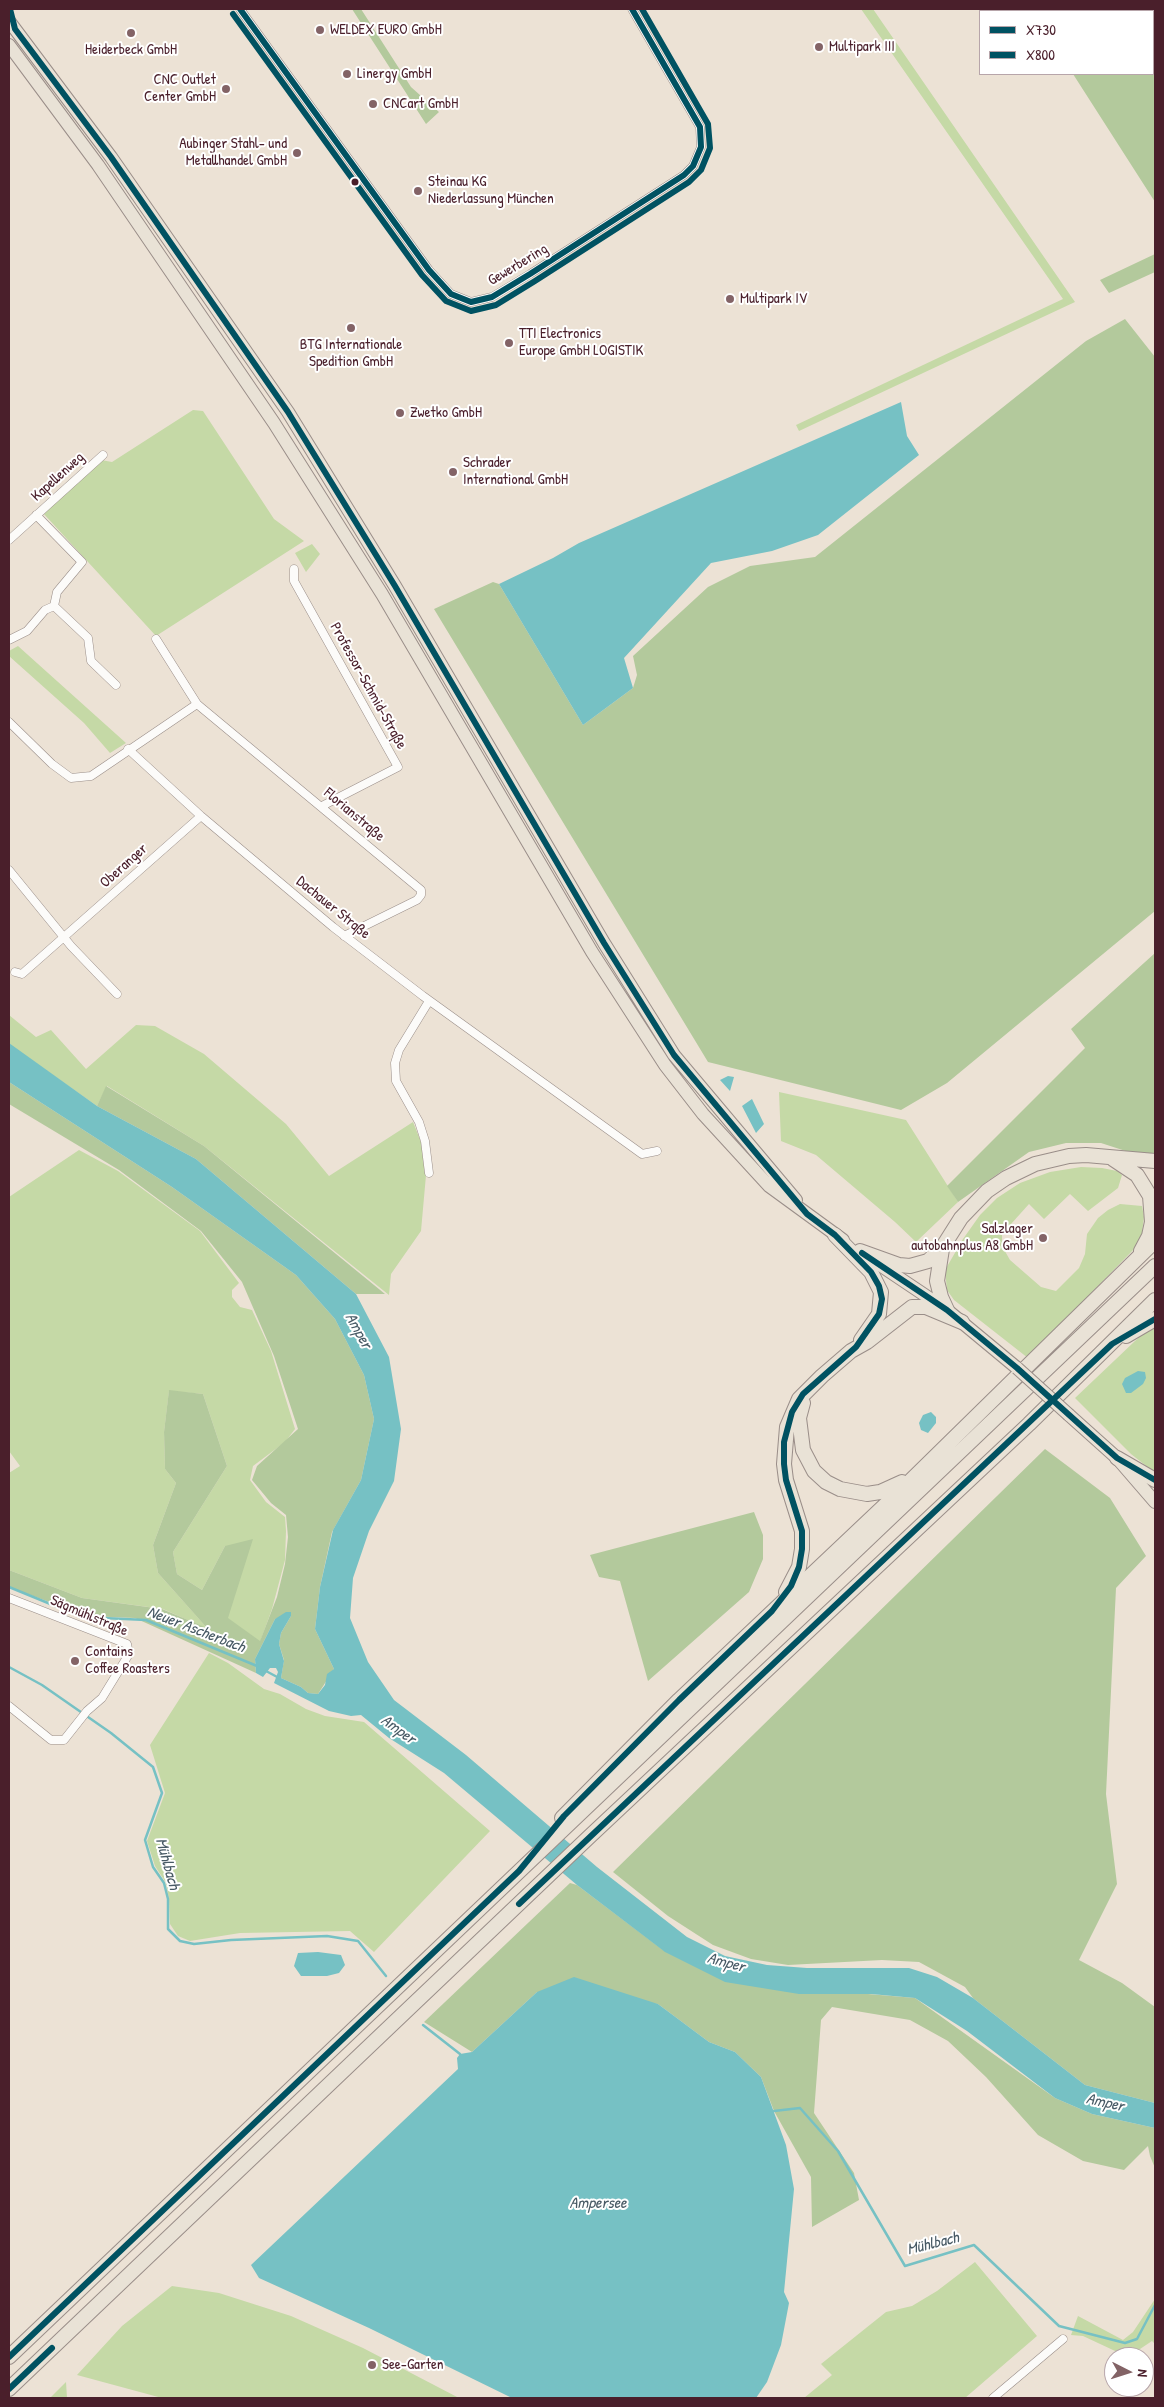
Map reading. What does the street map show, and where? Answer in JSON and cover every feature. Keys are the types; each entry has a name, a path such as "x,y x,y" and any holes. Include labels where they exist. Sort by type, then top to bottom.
{"highway":[{"path":"860,1251 899,1265 910,1266 928,1261 942,1248 961,1218 974,1203 1006,1178 1052,1160 1077,1156 1105,1156 1155,1161"},
{"path":"1105,1156 1119,1162 1137,1175 1150,1196 1152,1222 1149,1236 1133,1263"},
{"path":"835,1235 871,1272 879,1286 881,1306 870,1334"},
{"path":"9,2357 519,1871 679,1700 923,1468 1155,1242"},
{"path":"942,1248 937,1281 947,1310"},
{"path":"568,1819 1155,1266"},
{"path":"9,2389 537,1886 1112,1344 1155,1300"},
{"path":"772,1611 791,1586 799,1567 802,1549 802,1531 786,1480 784,1442 792,1412 799,1399 870,1334 912,1307 926,1307 962,1322"},
{"path":"1112,1344 1155,1319"},
{"path":"812,1386 802,1407 800,1435 807,1460 814,1471 826,1482 853,1493 880,1492 892,1488 923,1468"},
{"path":"1117,1458 1155,1480"}],"main road":[{"path":"10,9 12,25 111,157 288,412 395,586 604,943 674,1055 807,1214"},
{"path":"9,45 98,165 274,424 382,594 592,952 665,1065 741,1158 769,1186 835,1235 962,1322 1017,1368 1117,1458 1155,1502"}],"street":[{"name":"Gewerbering","path":"240,9 429,270 451,294 471,302 492,297 530,274 684,175 693,166 701,147 700,127 632,9"},
{"name":"Kapellenweg","path":"9,540 103,455"},
{"path":"36,515 82,562 57,592 54,606"},
{"name":"Professor-Schmid-Straße","path":"294,569 294,582 398,767 322,806"},
{"path":"9,640 27,631 45,610 54,606"},
{"path":"54,606 88,638 91,661 116,685"},
{"name":"Florianstraße","path":"156,639 197,704 421,890 421,895 417,900 344,936"},
{"path":"9,736 12,726 52,764 71,778 91,776 128,749 197,704"},
{"name":"Dachauer Straße","path":"128,749 201,816 344,936 429,1001 642,1154 657,1151"},
{"name":"Oberanger","path":"15,972 22,974 201,816"},
{"path":"9,870 66,936 72,946 117,994"},
{"path":"429,1001 399,1050 395,1062 396,1081 419,1122 425,1141 429,1173"},
{"name":"Sägmühlstraße","path":"9,1598 128,1644 128,1654 107,1691 64,1740 51,1740 9,1706"},
{"path":"993,2398 1063,2339"}],"green space":[{"path":"352,9 361,9 411,87 439,112 426,124"},
{"path":"861,9 873,9 1075,302 799,431 796,425 1063,299"},
{"path":"1155,9 1155,202 1074,75 1154,75 1154,10 1074,10"},
{"path":"1155,254 1155,272 1109,293 1100,280"},
{"path":"1125,319 1155,357 1155,911 947,1083 901,1110 708,1062 434,609 493,582 499,584 583,725 633,688 637,675 633,656 708,587 750,566 815,557 1086,341"},
{"path":"193,410 203,411 274,519 304,541 156,636 43,513 101,460 112,462"},
{"path":"312,544 320,554 306,572 295,553"},
{"path":"18,646 126,743 110,753 84,723 9,656 9,651"},
{"path":"1155,953 1155,1157 1144,1157 1101,1143 1066,1143 1029,1152 958,1202 947,1186 1085,1048 1071,1029"},
{"path":"9,1015 36,1037 51,1030 86,1069 136,1025 155,1026 204,1054 286,1124 329,1176 413,1122 427,1164 421,1231 391,1274 389,1295 204,1146 107,1086 97,1106 13,1047 9,1043"},
{"path":"9,1082 172,1187 296,1275 335,1319 364,1375 374,1419 361,1480 332,1532 320,1587 315,1629 334,1669 318,1694 308,1693 301,1687 281,1678 284,1660 279,1644 281,1633 291,1616 275,1619 255,1659 256,1673 135,1618 87,1616 9,1587 9,1570 82,1598 162,1609 207,1628 158,1573 153,1545 176,1483 165,1469 164,1432 169,1390 203,1394 227,1466 173,1552 177,1574 202,1590 225,1546 253,1539 228,1618 260,1641 277,1597 285,1564 288,1537 286,1515 271,1503 252,1480 257,1466 298,1429 274,1356 242,1282 201,1231 119,1170 9,1104"},
{"path":"106,1086 204,1146 385,1294 356,1294 196,1159 97,1106"},
{"path":"779,1092 906,1120 958,1202 916,1242 816,1155 781,1141"},
{"path":"79,1150 118,1171 200,1231 239,1283 232,1290 232,1297 240,1307 252,1310 271,1351 295,1429 285,1442 253,1466 250,1480 266,1502 285,1517 286,1531 285,1560 272,1609 260,1642 228,1619 225,1546 202,1590 177,1574 173,1552 227,1466 203,1394 169,1391 164,1432 165,1469 176,1483 153,1545 158,1573 208,1629 163,1609 82,1598 9,1570 9,1473 20,1466 9,1451 9,1197"},
{"path":"1081,1167 1117,1171 1122,1175 1118,1188 1088,1211 1070,1194 1044,1219 1029,1204 1002,1234 1002,1246 1010,1260 1041,1287 1056,1291 1079,1268 1085,1254 1087,1234 1098,1218 1108,1210 1120,1204 1142,1206 1144,1217 1142,1233 1136,1247 1028,1358 954,1300 947,1290 945,1270 980,1215 997,1198 1020,1183 1050,1172"},
{"path":"1155,1322 1155,1473 1131,1454 1075,1398"},
{"path":"1045,1449 1110,1498 1146,1556 1116,1588 1106,1794 1117,1884 1079,1960 1122,1983 1155,2007 1155,2103 1085,2085 973,1998 965,1987 919,1962 882,1960 788,1965 751,1959 713,1945 668,1916 613,1872"},
{"path":"754,1512 763,1535 763,1559 749,1592 648,1681 620,1581 599,1577 590,1555"},
{"path":"209,1653 228,1663 264,1689 280,1694 306,1709 325,1716 364,1722 490,1831 374,1952 350,1931 240,1933 190,1941 178,1936 170,1924 166,1883 155,1866 147,1841 165,1793 150,1745"},
{"path":"570,1883 577,1885 663,1950 868,1994 915,1998 1055,2098 1092,2114 1155,2128 1155,2168 1148,2146 1124,2170 1083,2161 1038,2135 986,2077 948,2041 910,2020 832,2007 821,2020 814,2113 854,2173 859,2200 812,2227 811,2177 774,2111 761,2077 735,2052 709,2042 658,2004 537,1992 472,2052 424,2022"},
{"path":"975,2262 1037,2336 965,2398 804,2398 832,2375 821,2364 886,2312 912,2306 937,2291"},
{"path":"172,2286 219,2293 291,2316 363,2348 459,2398 162,2398 77,2375 122,2326"},
{"path":"1155,2299 1155,2344 1152,2341 1143,2347 1107,2347 1083,2336 1071,2335 1078,2316 1123,2340 1133,2332"},
{"path":"66,2382 67,2398 50,2398"}],"water":[{"path":"901,402 907,436 919,455 818,535 772,551 711,563 624,658 633,688 583,725 499,584 579,543"},
{"name":"Amper","path":"9,1043 97,1106 196,1159 356,1294 389,1357 401,1429 394,1481 369,1531 353,1578 350,1618 368,1662 394,1700 466,1755 597,1867 687,1937 725,1956 767,1965 807,1968 909,1968 937,1977 973,1998 1085,2085 1155,2103 1155,2128 1092,2114 1055,2098 967,2031 915,1998 871,1994 799,1994 725,1982 665,1952 577,1885 444,1773 389,1738 361,1715 351,1716 329,1711 274,1683 278,1672 276,1668 270,1668 263,1677 256,1673 255,1659 275,1619 286,1612 291,1612 291,1616 281,1633 279,1644 284,1661 281,1678 301,1687 308,1693 318,1694 325,1685 327,1674 334,1669 315,1629 320,1587 333,1530 361,1480 374,1419 364,1375 335,1319 296,1275 172,1187 9,1082"},
{"path":"728,1076 734,1077 730,1091 720,1080"},
{"path":"752,1099 764,1124 756,1133 742,1106"},
{"path":"1138,1371 1145,1372 1146,1378 1143,1384 1131,1393 1126,1393 1122,1384 1125,1378"},
{"path":"931,1412 936,1417 936,1423 928,1433 921,1430 919,1423 923,1415"},
{"path":"318,1952 341,1955 345,1965 339,1973 327,1976 301,1976 294,1966 298,1953"},
{"name":"Ampersee","path":"574,1977 658,2004 709,2042 735,2052 761,2077 786,2145 794,2189 784,2292 789,2303 781,2345 767,2382 756,2398 512,2398 369,2328 259,2278 251,2265 458,2069 457,2058 460,2054 472,2052 537,1992"}],"waterway":[{"name":"Neuer Ascherbach","path":"9,1587 82,1617 146,1620 257,1666"},
{"name":"Mühlbach","path":"9,1667 42,1685 111,1733 153,1767 162,1793 145,1840 153,1867 164,1883 168,1899 168,1929 180,1941 194,1944 231,1940 327,1936 358,1941 386,1976"},
{"name":"Neuer Ascherbach","path":"266,1671 279,1678"},
{"name":"Mühlbach","path":"423,2025 460,2054"},
{"name":"Mühlbach","path":"774,2111 800,2108 838,2151 905,2266 974,2245 1059,2326 1125,2343 1137,2339 1155,2305"}],"transit line":[{"name":"X730","path":"9,2357 519,1871 564,1816 679,1700 772,1611 791,1586 799,1567 802,1549 802,1531 786,1480 784,1464 784,1442 792,1412 803,1394 856,1347 879,1314 882,1299 879,1286 871,1272 835,1235 807,1214 674,1055 604,943 395,586 288,412 111,157 15,29 10,9"},
{"name":"X730","path":"240,9 429,270 451,294 471,302 492,297 530,274 684,175 693,166 701,147 700,127 632,9"},
{"name":"X800","path":"233,14 422,275 446,301 471,311 496,305 689,182 701,170 710,148 708,124 642,9"},
{"name":"X730","path":"862,1253 947,1310 1017,1368 1117,1458 1155,1480"},
{"name":"X730","path":"519,1904 1112,1344 1155,1319"},
{"name":"X730","path":"9,2389 52,2348"}],"place":[{"name":"WELDEX EURO GmbH","path":"320,30"},
{"name":"Heiderbeck GmbH","path":"131,33"},
{"name":"Multipark III","path":"819,47"},
{"name":"Linergy GmbH","path":"347,74"},
{"name":"CNC Outlet Center GmbH","path":"226,89"},
{"name":"CNCart GmbH","path":"373,104"},
{"name":"Aubinger Stahl- und Metallhandel GmbH","path":"297,153"},
{"name":"Steinau KG Niederlassung München","path":"418,191"},
{"name":"Multipark IV","path":"730,299"},
{"name":"BTG Internationale Spedition GmbH","path":"351,328"},
{"name":"TTI Electronics Europe GmbH LOGISTIK","path":"509,343"},
{"name":"Zwetko GmbH","path":"400,413"},
{"name":"Schrader International GmbH","path":"453,472"},
{"name":"Salzlager autobahnplus A8 GmbH","path":"1043,1238"},
{"name":"Contains Coffee Roasters","path":"75,1661"},
{"name":"See-Garten","path":"372,2365"}]}
